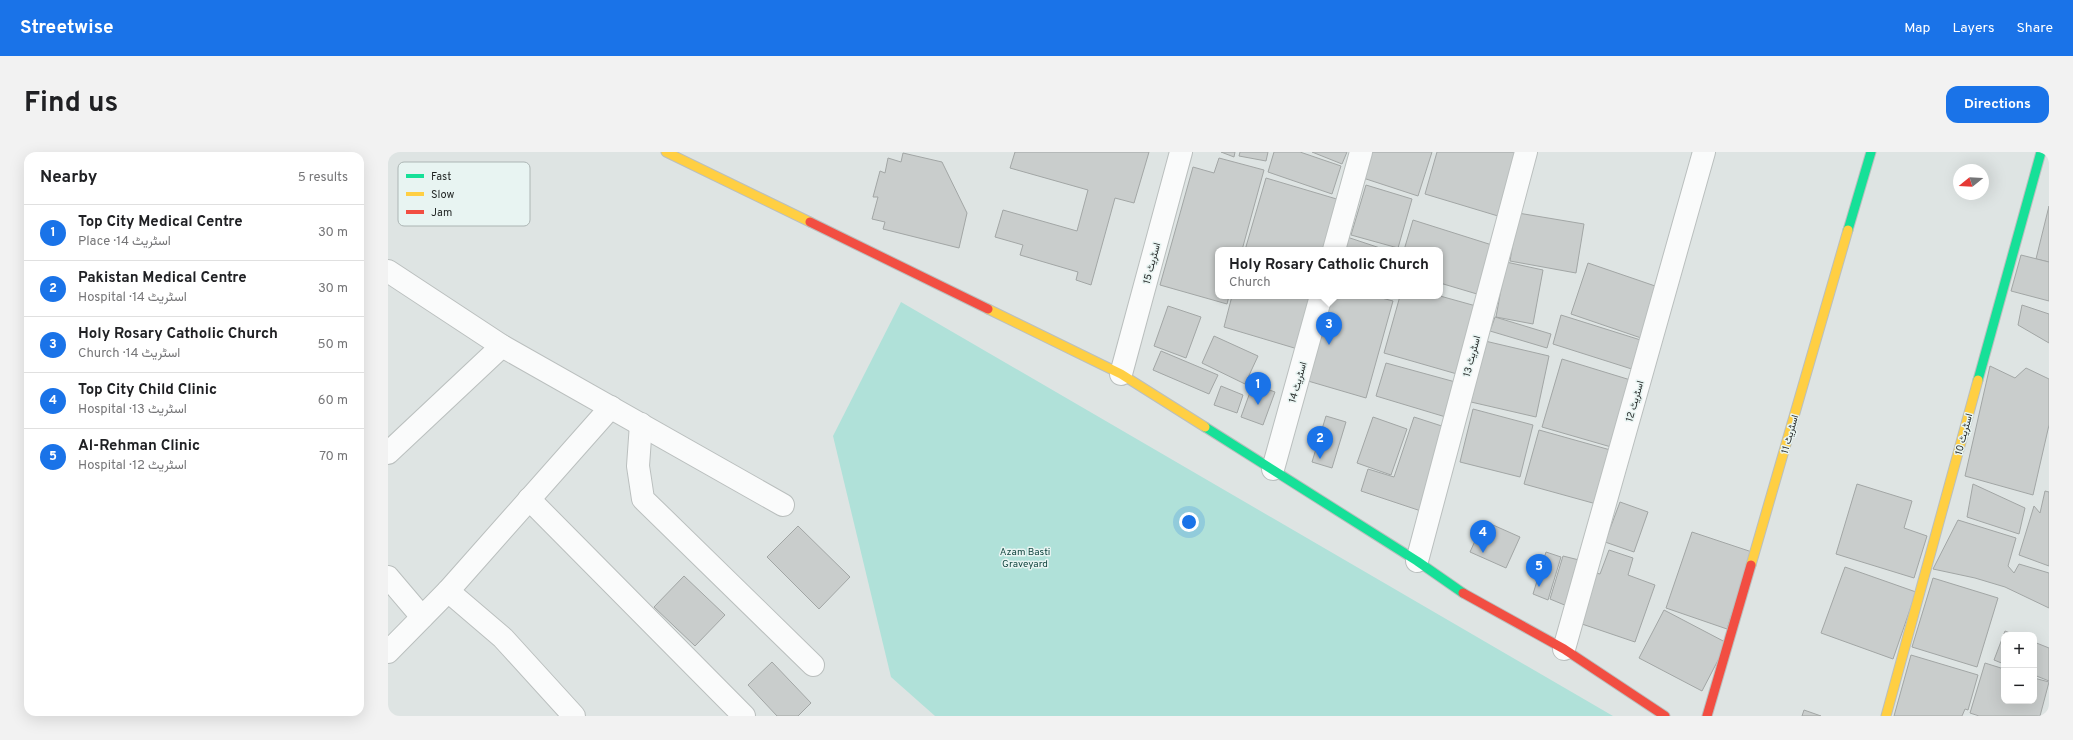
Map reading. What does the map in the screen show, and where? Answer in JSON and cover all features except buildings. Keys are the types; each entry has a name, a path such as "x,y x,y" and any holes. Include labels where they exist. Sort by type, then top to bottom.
{"street":[{"path":"666,152 1121,374 1417,561 1473,600 1564,649 1665,716"},
{"name":"اسٹریٹ 15","path":"1121,374 1181,152"},
{"path":"1335,247 1361,152"},
{"name":"اسٹریٹ 13","path":"1417,561 1526,152"},
{"name":"اسٹریٹ 12","path":"1564,649 1704,152"},
{"name":"اسٹریٹ 11","path":"1707,716 1871,152"},
{"name":"اسٹریٹ 10","path":"1886,716 2041,152"},
{"path":"388,271 502,346 783,505"},
{"name":"اسٹریٹ 14","path":"1273,469 1320,299"},
{"path":"388,453 502,346"},
{"path":"388,652 448,591 611,407"},
{"path":"641,424 638,466 643,500 813,665"},
{"path":"529,499 744,716"},
{"path":"388,577 422,617"},
{"path":"448,591 503,638 574,716"}],"green space":[{"name":"Azam Basti Graveyard","path":"901,302 1613,716 935,716 891,677 833,436"}],"traffic: fast":[{"path":"1848,230 1871,152"},
{"path":"1978,380 2041,152"},
{"path":"1205,427 1417,561 1463,593"}],"traffic: slow":[{"path":"666,152 810,222"},
{"path":"1751,565 1848,230"},
{"path":"988,309 1121,374 1205,427"},
{"path":"1886,716 1978,380"}],"traffic: jam":[{"path":"810,222 988,309"},
{"path":"1707,716 1751,565"},
{"path":"1463,593 1564,649 1665,716"}],"place":[{"name":"Holy Rosary Catholic Church","path":"1329,345"},
{"name":"Top City Medical Centre","path":"1258,405"},
{"name":"Pakistan Medical Centre","path":"1320,459"},
{"name":"Top City Child Clinic","path":"1483,553"},
{"name":"Al-Rehman Clinic","path":"1539,587"}]}
